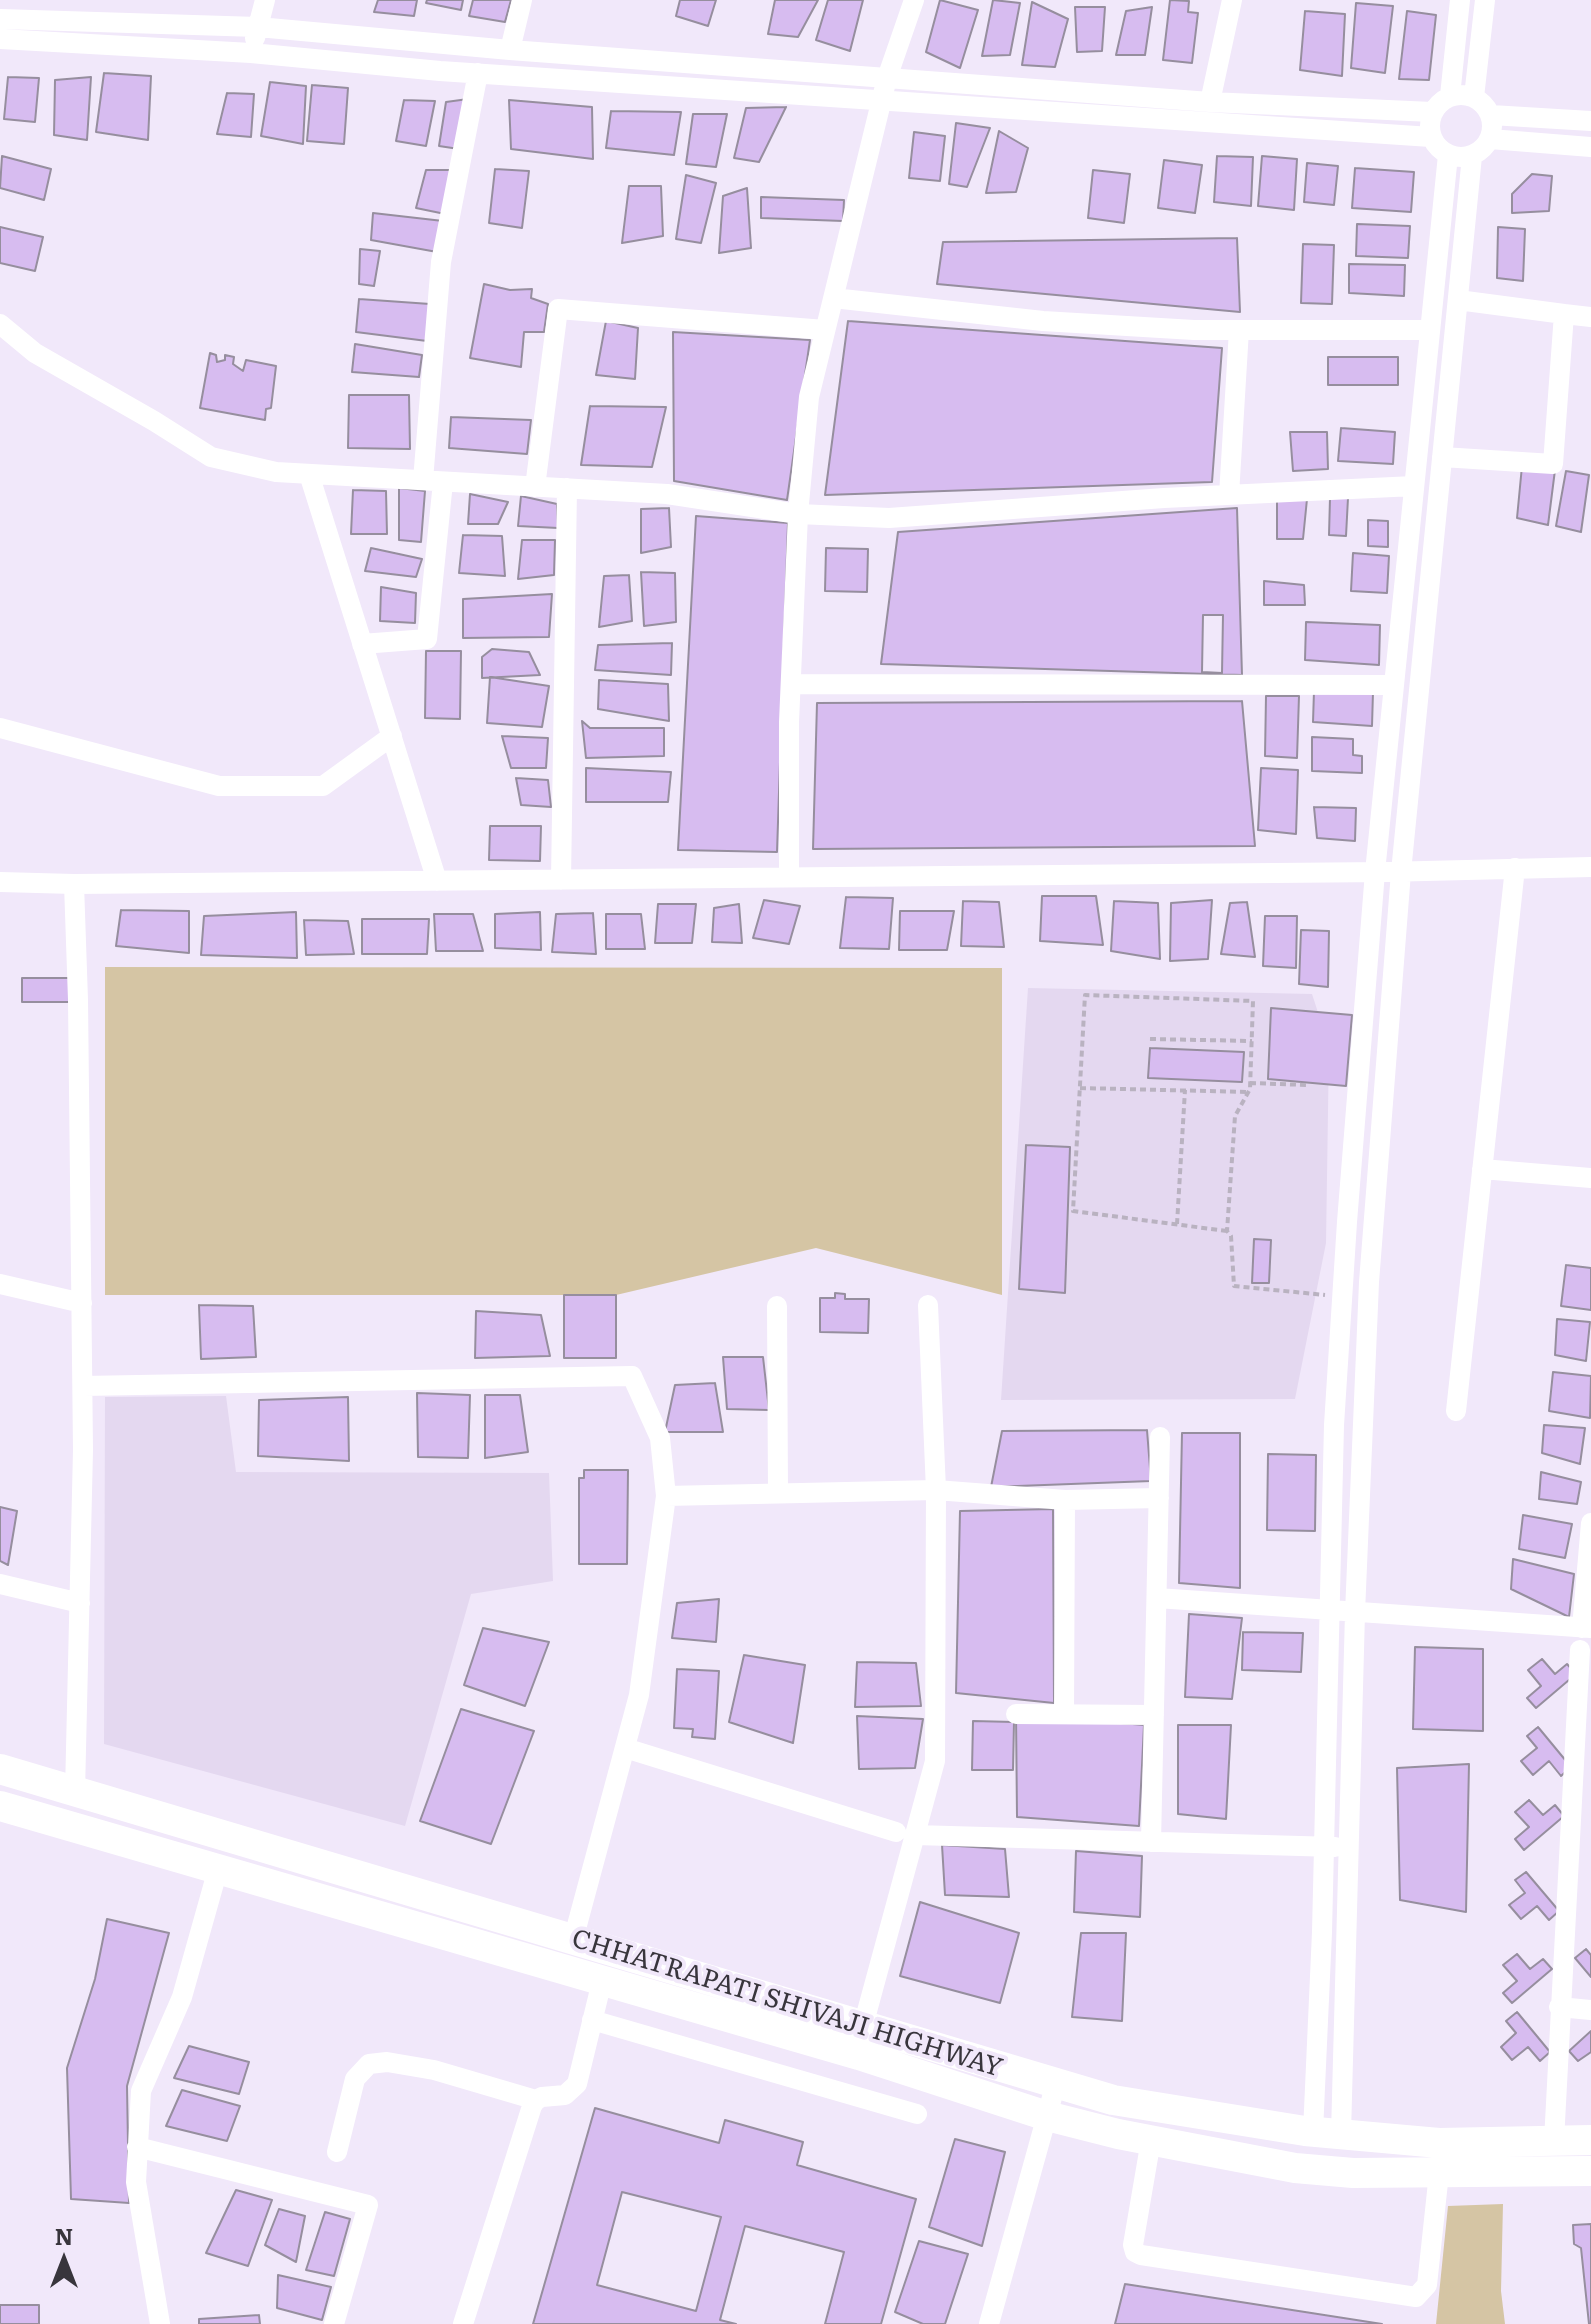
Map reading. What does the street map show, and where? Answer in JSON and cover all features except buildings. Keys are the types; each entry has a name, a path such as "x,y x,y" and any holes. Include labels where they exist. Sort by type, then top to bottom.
{"highway":[{"name":"CHHATRAPATI SHIVAJI HIGHWAY","path":"0,1769 1113,2100 1327,2133 1439,2143 1591,2140"},
{"name":"CHHATRAPATI SHIVAJI HIGHWAY","path":"0,1806 859,2055 1047,2116 1151,2140 1295,2168 1353,2173 1591,2171"}],"street":[{"path":"251,53 265,0"},
{"path":"510,50 522,0"},
{"path":"789,877 791,684 798,514 809,397 881,100 914,0"},
{"path":"1210,102 1232,0"},
{"path":"1450,96 1460,0"},
{"path":"1474,97 1485,0"},
{"path":"3,23 258,27 510,50 1210,102 1432,112"},
{"path":"3,23 251,53 478,73 1431,137"},
{"path":"362,644 427,639 441,262 478,73"},
{"path":"1462,94 1474,97 1484,104 1491,115 1493,127 1490,139 1483,149 1472,156 1460,158 1448,155 1437,148 1431,137 1429,125 1432,112 1450,96 1462,94"},
{"path":"1491,115 1591,121"},
{"path":"1490,139 1591,147"},
{"path":"1327,2133 1324,1846 1334,1425 1375,872 1448,155"},
{"path":"1327,2133 1348,1847 1369,1282 1387,1026 1472,156"},
{"path":"833,298 1043,321 1194,330 1430,330"},
{"path":"1458,300 1591,317"},
{"path":"535,487 558,309 825,330"},
{"path":"1442,457 1553,464 1564,314"},
{"path":"0,324 35,353 211,457 276,472 667,494 798,514 889,518 1414,486"},
{"path":"1229,495 1239,330"},
{"path":"309,474 437,881"},
{"path":"561,880 567,488"},
{"path":"791,684 1392,685"},
{"path":"0,728 219,786 323,786 392,736"},
{"path":"0,882 561,880 1401,872 1591,867"},
{"path":"1456,1411 1515,868"},
{"path":"74,884 83,1386 75,1792"},
{"path":"1482,1169 1591,1178"},
{"path":"0,1284 82,1303"},
{"path":"863,2026 905,1833 935,1761 936,1490 928,1305"},
{"path":"777,1306 778,1493"},
{"path":"83,1386 632,1376 660,1438 666,1496 639,1695 573,1940"},
{"path":"1151,1842 1160,1437"},
{"path":"666,1496 936,1490 1065,1500 1159,1498"},
{"path":"1064,1714 1065,1500"},
{"path":"1157,1598 1586,1628 1591,1523"},
{"path":"0,1584 80,1603"},
{"path":"1554,2141 1559,2007 1582,1785 1580,1650"},
{"path":"1016,1714 1154,1715"},
{"path":"625,1748 905,1833 1348,1847"},
{"path":"160,2324 136,2182 141,2091 182,1997 218,1869"},
{"path":"337,2152 355,2079 369,2064 387,2062 434,2070 536,2100 565,2095 577,2084 602,1981"},
{"path":"1559,2007 1591,2010"},
{"path":"592,2020 917,2114"},
{"path":"989,2324 1056,2083"},
{"path":"463,2324 536,2100"},
{"path":"1151,2140 1133,2245 1135,2252 1416,2297 1427,2285 1439,2173"},
{"path":"137,2147 368,2205 334,2324"}],"path":[{"path":"1227,1231 1073,1211 1085,995 1253,1001 1250,1083 1235,1116 1227,1231 1231,1236 1234,1286 1342,1297"},
{"path":"1150,1039 1252,1041"},
{"path":"1250,1083 1307,1085"},
{"path":"1080,1088 1248,1092"},
{"path":"1177,1224 1185,1090"}],"shaded area":[{"path":"105,967 1002,968 1002,1295 816,1248 616,1295 105,1295"},
{"path":"1028,988 1312,994 1329,1046 1326,1243 1295,1399 1001,1400"},
{"path":"226,1396 236,1472 549,1473 553,1581 471,1594 405,1826 104,1744 105,1397"},
{"path":"1503,2204 1501,2291 1505,2324 1436,2324 1448,2206"}]}
